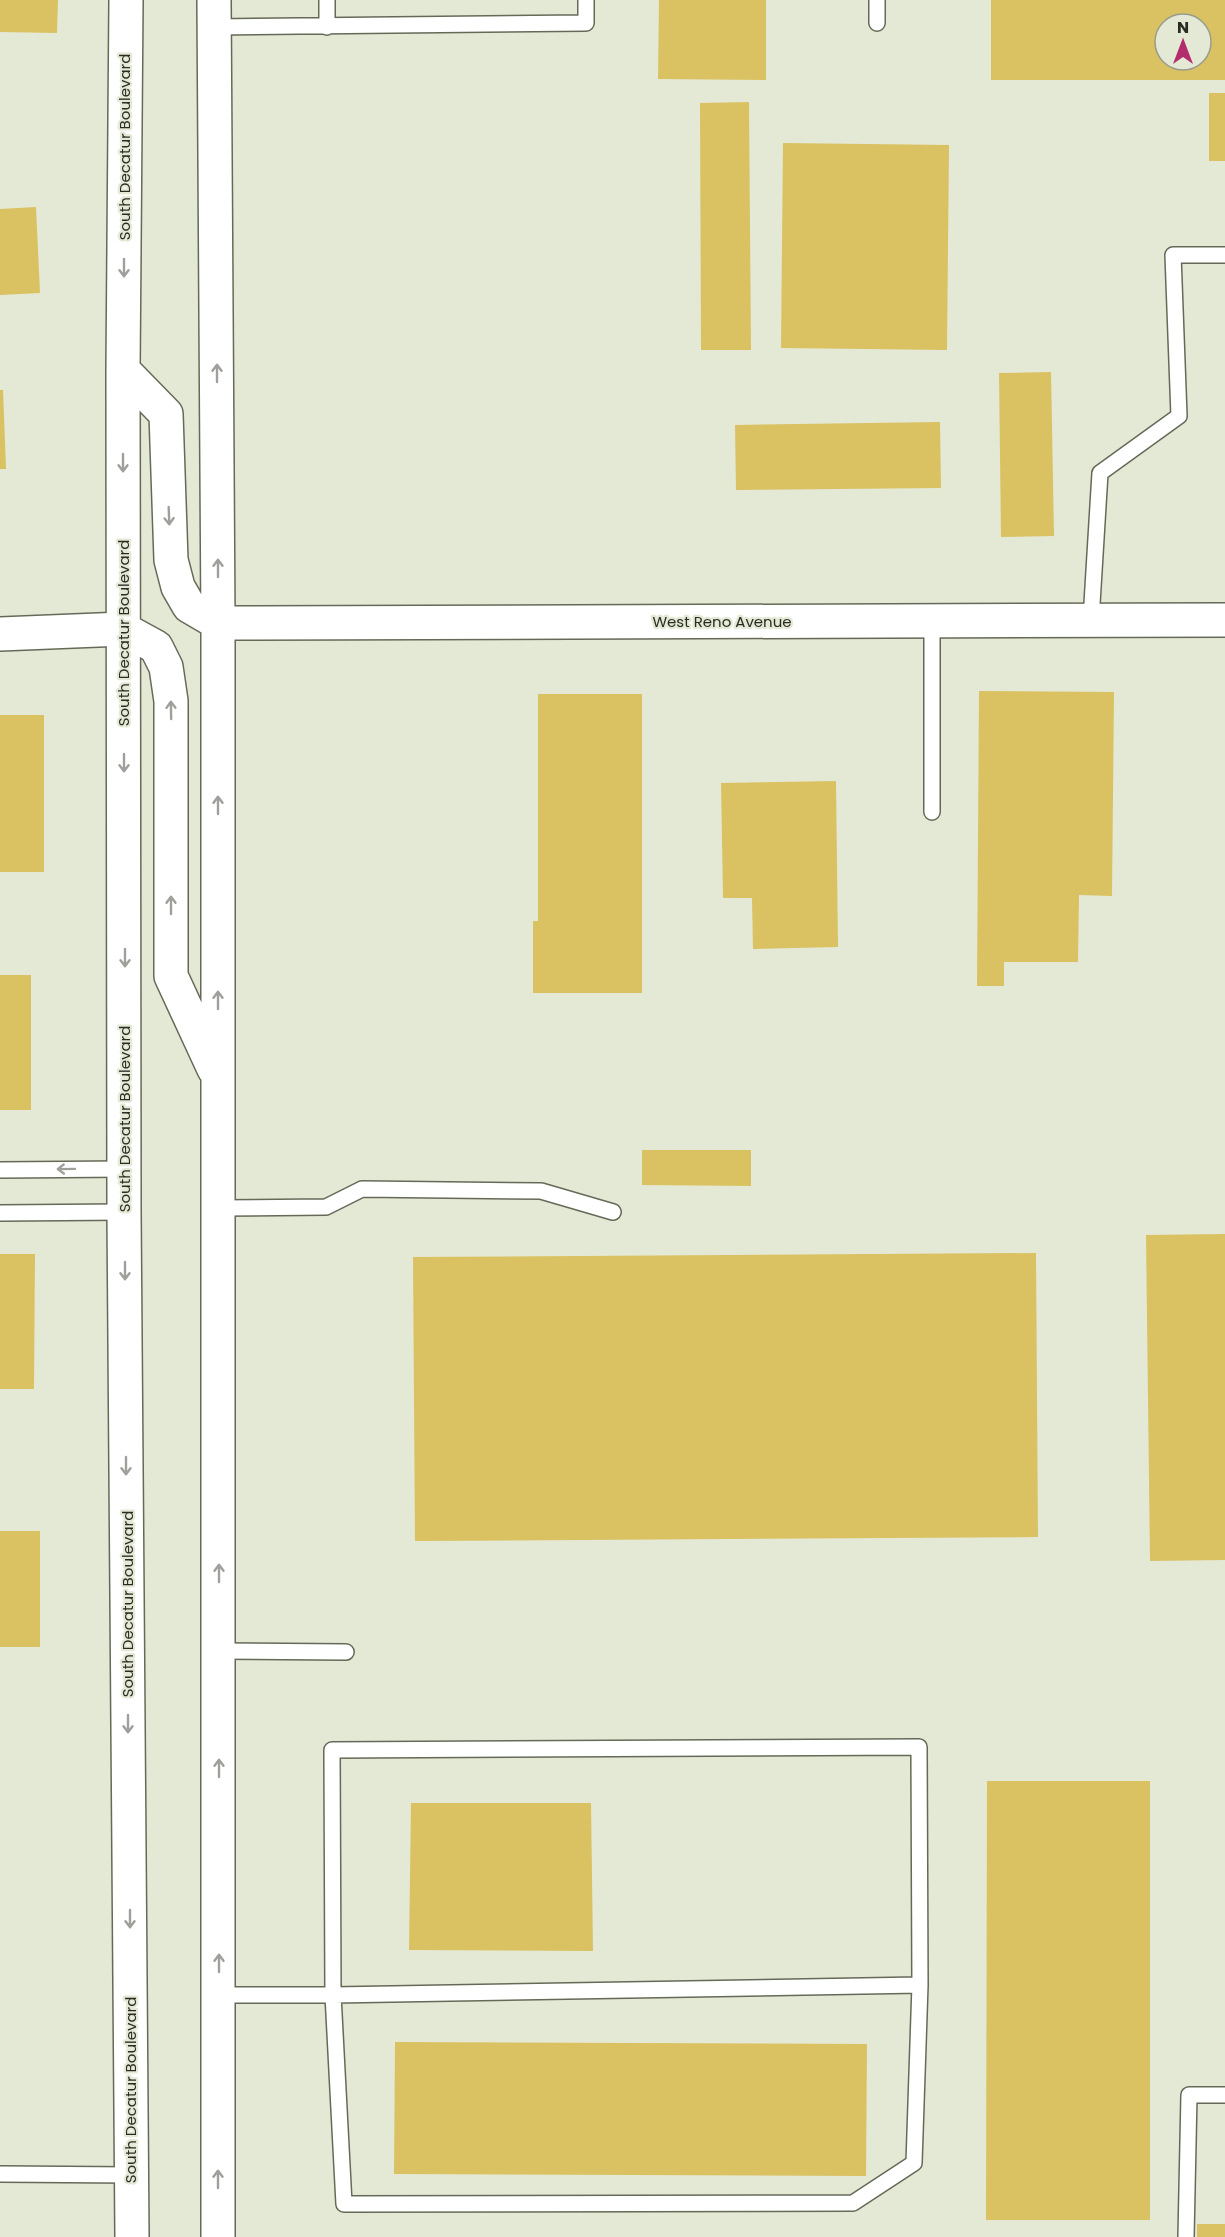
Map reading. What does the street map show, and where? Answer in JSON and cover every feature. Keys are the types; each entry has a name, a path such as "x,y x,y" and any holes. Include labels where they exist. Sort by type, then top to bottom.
{"main road":[{"name":"South Decatur Boulevard","path":"126,0 123,370 124,1212 132,2237"},
{"path":"214,13 218,623 218,2237"},
{"path":"123,370 166,414 171,560 178,587 189,606 218,623"},
{"name":"West Reno Avenue","path":"218,623 1225,620"},
{"path":"0,633 123,629 156,647 166,667 171,701 171,976 218,1079"}],"lane":[{"path":"327,0 327,27"},
{"path":"214,13 327,27 586,23 586,0"},
{"path":"877,0 877,23"},
{"path":"1091,620 1100,474 1179,416 1173,255 1225,255"},
{"path":"932,621 932,812"},
{"path":"0,1170 125,1169"},
{"path":"219,1208 326,1207 362,1189 529,1190 541,1191 612,1212"},
{"path":"0,1213 124,1212"},
{"path":"219,1651 346,1652"},
{"path":"919,1747 920,1985 914,2163 854,2203 344,2204 333,1995 332,1750 919,1747"},
{"path":"219,1995 920,1985"},
{"path":"1186,2237 1189,2095 1225,2096"},
{"path":"0,2174 132,2175"}],"building":[{"path":"0,0 58,0 57,33 0,32"},
{"path":"659,0 766,0 766,80 658,79"},
{"path":"991,0 1225,0 1225,80 991,80"},
{"path":"1209,93 1225,93 1225,161 1209,161"},
{"path":"749,102 751,350 701,350 700,103"},
{"path":"783,143 949,145 947,350 781,348"},
{"path":"36,207 40,293 0,295 0,209"},
{"path":"1051,372 1054,536 1001,537 999,373"},
{"path":"0,390 3,390 6,469 0,469"},
{"path":"940,422 941,488 736,490 735,425"},
{"path":"979,691 1114,692 1112,896 1079,895 1078,962 1004,962 1004,986 977,986"},
{"path":"538,694 642,694 642,993 533,993 533,921 538,921"},
{"path":"0,715 44,715 44,872 0,872"},
{"path":"836,781 838,947 753,949 752,898 723,898 721,783"},
{"path":"0,975 31,975 31,1110 0,1110"},
{"path":"642,1150 751,1150 751,1186 642,1185"},
{"path":"1225,1234 1225,1560 1150,1561 1146,1235"},
{"path":"1036,1253 1038,1537 415,1541 413,1257"},
{"path":"0,1254 35,1254 34,1389 0,1389"},
{"path":"0,1531 40,1531 40,1647 0,1647"},
{"path":"987,1781 1150,1781 1150,2220 986,2220"},
{"path":"411,1803 591,1803 593,1951 409,1950"},
{"path":"395,2042 867,2044 866,2176 394,2174"},
{"path":"1197,2224 1225,2224 1225,2237 1197,2237"}]}
